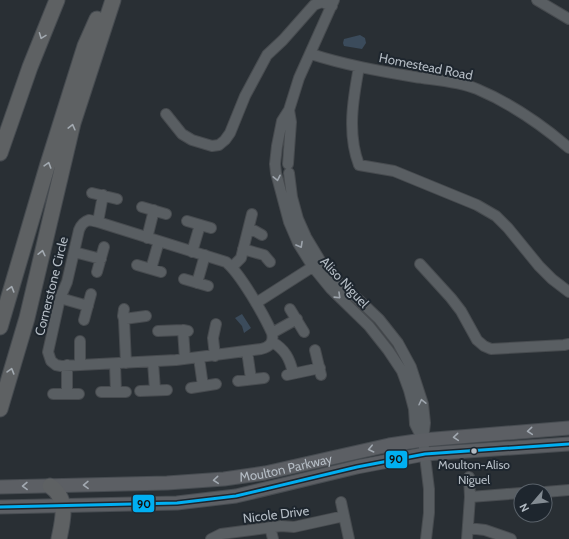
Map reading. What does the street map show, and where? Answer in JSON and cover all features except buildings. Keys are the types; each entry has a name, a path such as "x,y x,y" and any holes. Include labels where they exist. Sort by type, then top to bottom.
{"highway":[{"path":"0,153 33,60 57,0"},
{"path":"0,327 28,231 86,46 105,0"},
{"path":"0,409 27,318 73,123 113,0"},
{"path":"50,486 59,494 62,506 62,521 59,539"}],"main road":[{"name":"Moulton Parkway","path":"0,487 167,483 224,479 265,473 389,445 423,440 569,428"},
{"name":"Moulton Parkway","path":"0,507 177,503 205,500 236,496 357,467 424,454 569,444"}],"street":[{"path":"537,0 569,20"},
{"path":"166,114 182,134 192,140 212,146 219,144 225,140 230,133 245,96 267,55 318,2 333,3"},
{"name":"Aliso Niguel","path":"333,3 299,78 289,110 282,121 276,156 276,173 283,203 293,220 306,237 317,265 358,299 379,319 398,343 411,367 423,404 426,423 423,440 429,489 429,513 426,539"},
{"name":"Homestead Road","path":"311,54 359,67 476,88 502,101 552,134 569,148"},
{"path":"359,67 352,113 355,154 359,165 394,171 477,205 496,216 508,228 539,266 552,279 569,292"},
{"name":"Aliso Niguel","path":"289,110 291,122 288,164 293,220"},
{"path":"276,156 288,164"},
{"path":"92,193 117,199"},
{"path":"103,195 98,222 226,262 232,267 256,303 272,338 286,354 291,365 290,374 320,372 316,350"},
{"path":"142,207 166,214"},
{"path":"147,238 154,210"},
{"path":"232,267 241,258 252,214"},
{"name":"Cornerstone Circle","path":"67,366 56,365 52,361 48,352 60,298 67,282 81,225 89,220 98,222"},
{"path":"187,221 211,228"},
{"path":"192,252 200,225"},
{"path":"248,230 255,231 262,235"},
{"path":"137,265 156,270 158,242"},
{"path":"97,272 104,247"},
{"path":"243,249 264,255 270,262"},
{"path":"74,252 101,259"},
{"path":"197,283 205,255"},
{"path":"420,264 451,298 477,340 484,346 491,349 569,344"},
{"path":"256,303 317,265"},
{"path":"184,279 208,286"},
{"path":"84,320 91,294"},
{"path":"60,298 88,306"},
{"path":"290,309 304,332"},
{"path":"126,363 124,314 146,316"},
{"path":"67,394 67,366 153,362 199,358 266,348 272,338 297,319"},
{"path":"215,356 213,338 216,324"},
{"path":"158,331 185,330 185,359"},
{"path":"80,341 80,365"},
{"path":"247,351 251,379"},
{"path":"199,358 202,386"},
{"path":"153,362 154,390"},
{"path":"115,364 116,392"},
{"path":"238,381 264,378"},
{"path":"190,388 216,384"},
{"path":"140,391 167,390"},
{"path":"101,392 126,392"},
{"path":"53,394 79,394"},
{"path":"467,539 470,497 469,477"},
{"path":"553,491 569,490"},
{"path":"470,497 513,494"},
{"path":"341,502 349,539"},
{"name":"Nicole Drive","path":"210,539 221,534 270,527 294,527 344,516"},
{"path":"270,527 273,539"},
{"path":"468,528 485,530 511,539"}],"water":[{"path":"360,35 365,38 366,43 362,49 344,46 344,39"},
{"path":"242,314 251,328 244,333 242,326 235,318"}],"transit line":[{"name":"90","path":"0,507 177,503 236,496 357,467 425,454 569,444"}],"place":[{"name":"Moulton-Aliso Niguel","path":"474,451"}]}
